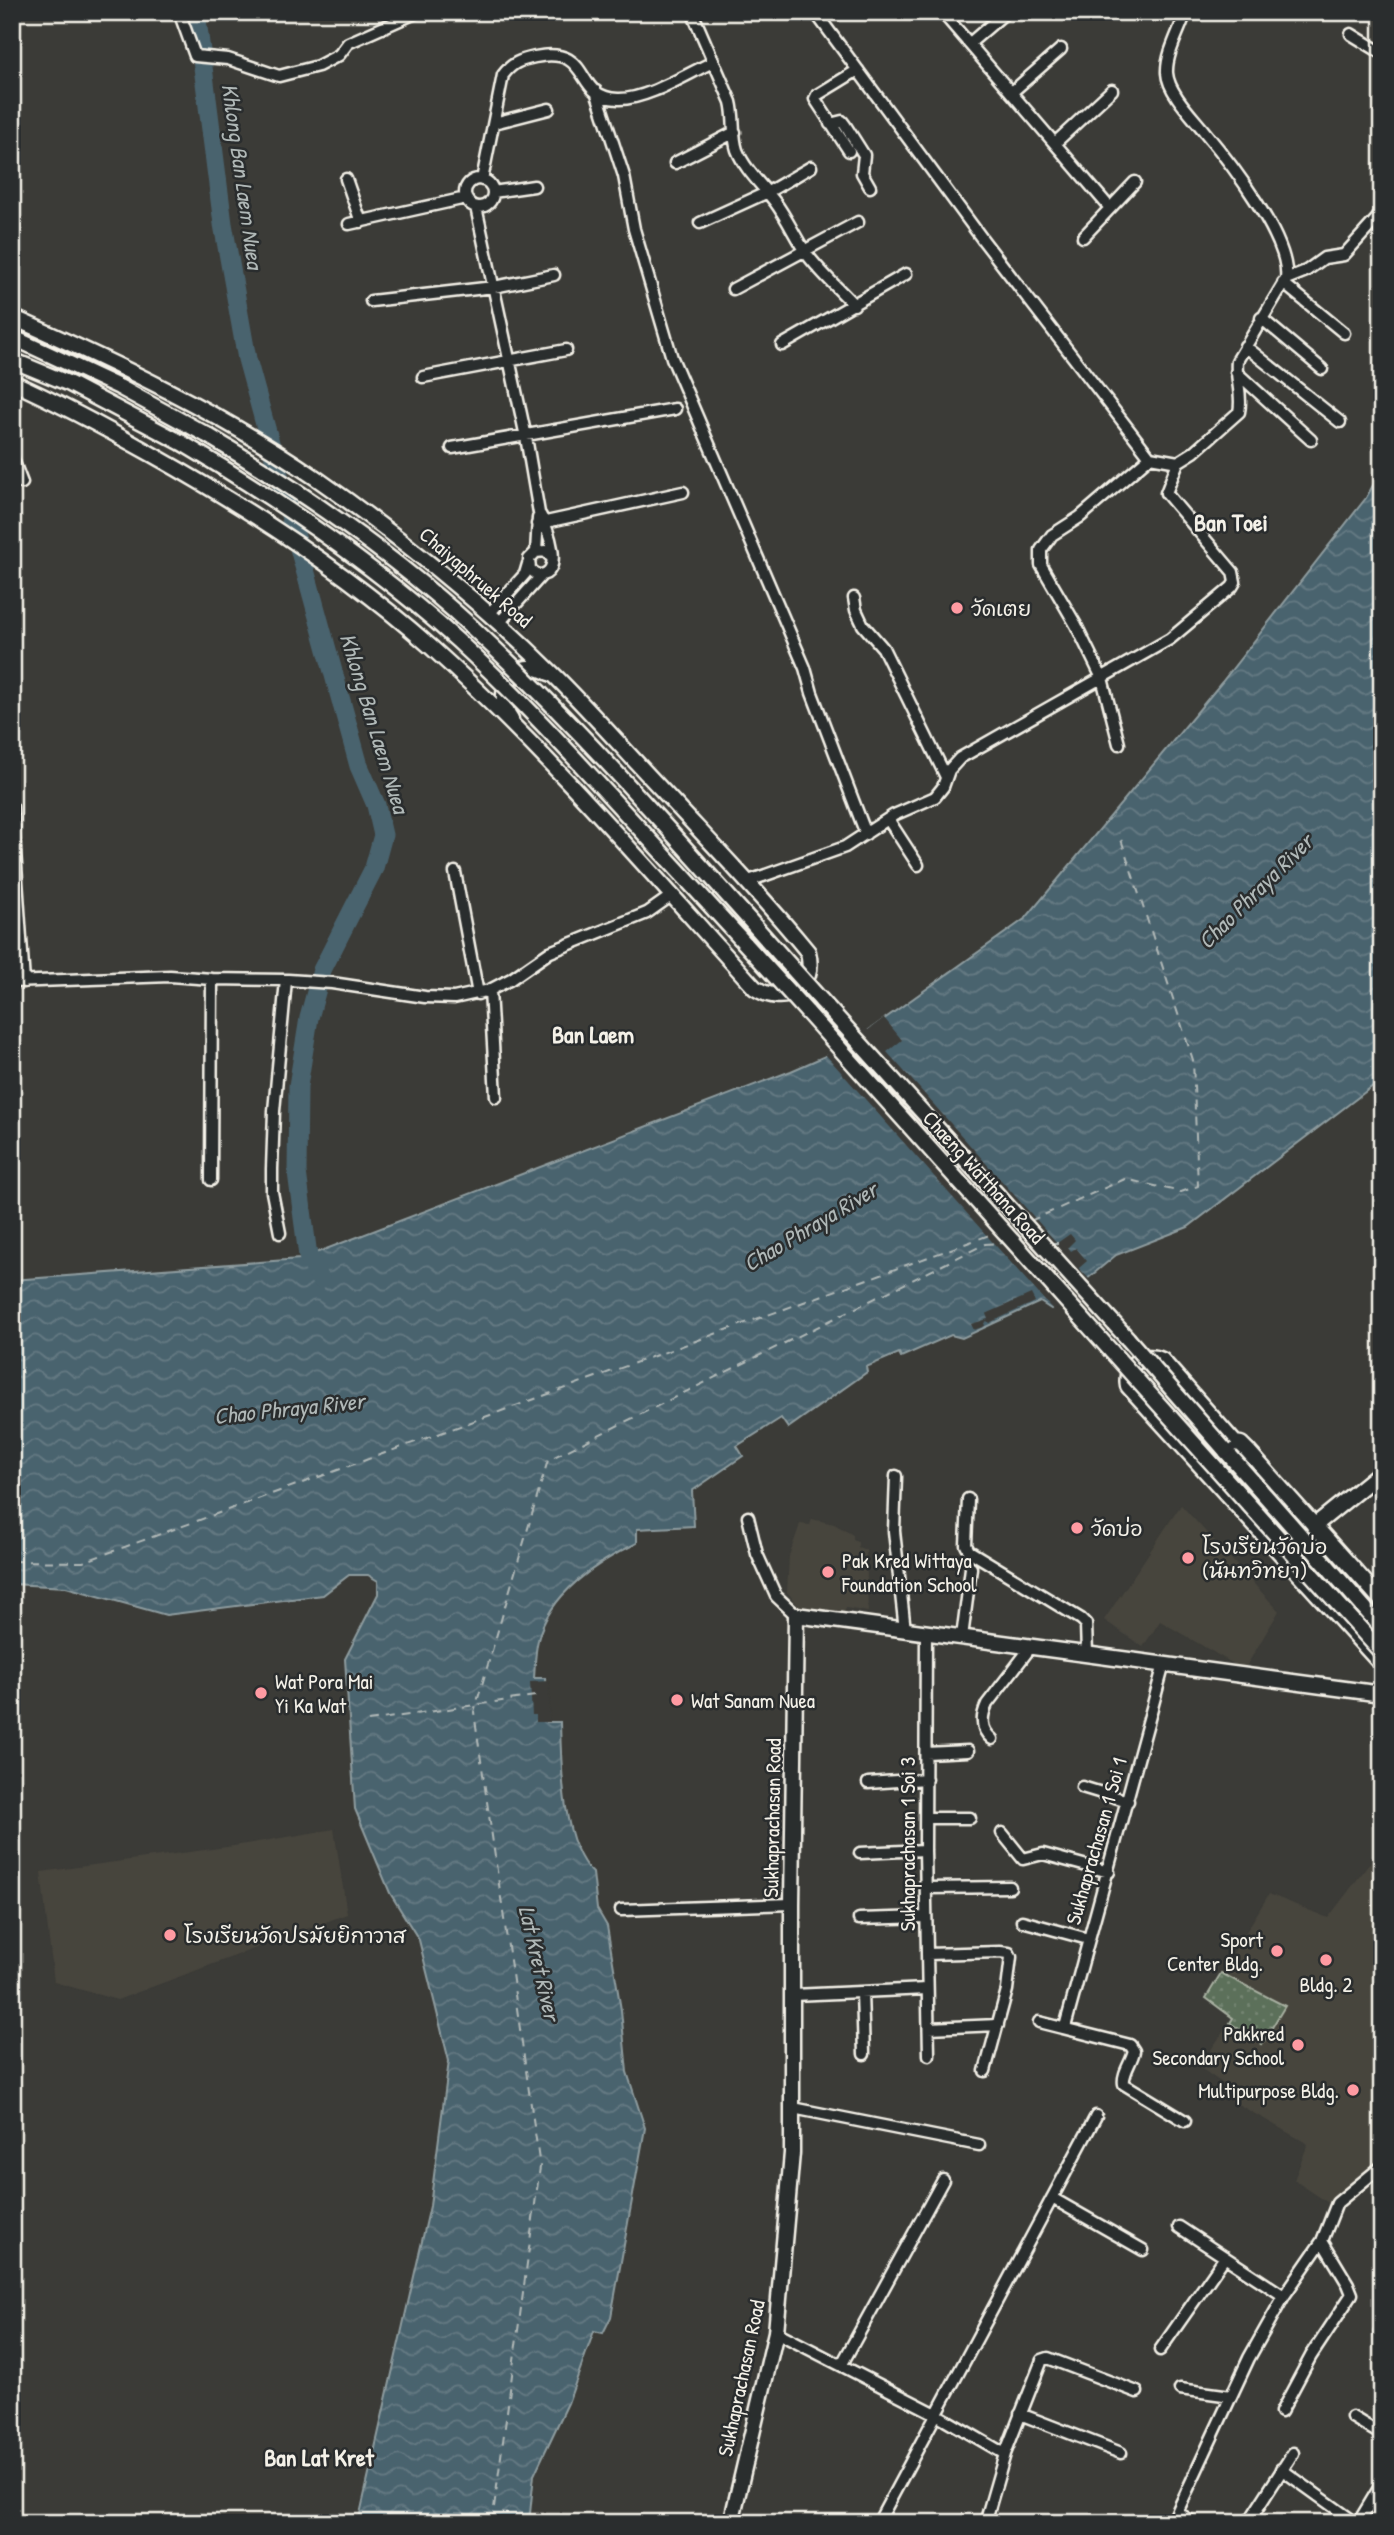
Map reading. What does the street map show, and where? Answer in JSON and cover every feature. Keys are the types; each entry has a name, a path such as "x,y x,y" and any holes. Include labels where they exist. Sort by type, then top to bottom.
{"main road":[{"name":"Chaiyaphruek Road","path":"12,317 164,387 314,477 402,540 494,619 556,677 808,951 811,962 808,978 798,990 784,996 772,997 755,988 518,729 429,645 327,566 197,480 102,426 12,382"},
{"name":"Chaiyaphruek Road","path":"12,337 119,387 207,435 274,476 354,532 472,627 609,765 821,1000"},
{"name":"Chaeng Watthana Road","path":"12,360 69,384 182,443 267,495 388,582 458,642 543,724 807,1012 1382,1653"},
{"path":"518,729 505,709 503,699 508,681 523,668 533,667 556,677"},
{"name":"Chaeng Watthana Road","path":"821,1000 1128,1339 1382,1628"},
{"path":"1235,1443 1162,1360 1153,1356 1140,1359 1131,1366 1126,1378 1128,1386 1382,1665"},
{"path":"1205,1469 1227,1446 1241,1444 1382,1601"},
{"path":"1314,1526 1382,1471"},
{"path":"1306,1543 1363,1592 1382,1614"},
{"path":"796,1615 1382,1694"},
{"name":"Sukhaprachasan Road","path":"731,2523 776,2332 792,2153 796,1615"}],"street":[{"path":"179,12 197,57 228,59 279,76 318,66 339,55 348,43 418,12"},
{"path":"692,12 731,102 735,116 737,149 744,162 754,178 768,192 805,252 825,276 855,304"},
{"path":"816,12 983,240 1150,457 1178,462"},
{"path":"942,12 1110,208"},
{"path":"970,43 1006,12"},
{"path":"746,882 838,850 888,819 935,797 943,787 949,770 960,758 1170,639 1217,601 1235,582 1233,572 1166,492 1178,462 1194,452 1239,412 1241,404 1237,360 1284,281 1286,264 1262,211 1169,82 1168,64 1186,12"},
{"path":"1351,34 1382,53"},
{"path":"1012,92 1061,49"},
{"path":"482,180 503,75 511,65 549,54 562,55 574,62 585,81 596,92 606,98 620,99 641,95 713,62"},
{"path":"849,151 815,99 817,95 858,70"},
{"path":"1055,143 1112,90"},
{"path":"596,92 621,167 634,229 672,358 805,668 866,834"},
{"path":"494,122 549,109"},
{"path":"830,124 842,121 852,135 864,155 862,173 870,187"},
{"path":"675,163 735,132"},
{"path":"701,223 768,192 811,167"},
{"path":"346,179 360,222"},
{"path":"466,198 472,181 482,180 490,184 492,197 486,205 476,207"},
{"path":"1083,237 1135,182"},
{"path":"493,192 534,186"},
{"path":"349,224 466,198"},
{"path":"466,198 476,207 526,437 541,523 553,563 550,572 541,576 494,619"},
{"path":"1284,281 1306,271 1319,260 1344,255 1382,213"},
{"path":"733,289 858,222"},
{"path":"782,345 906,274"},
{"path":"371,301 494,287 554,275"},
{"path":"1284,281 1344,333"},
{"path":"1261,318 1322,369"},
{"path":"1245,346 1340,422"},
{"path":"423,377 566,350"},
{"path":"1236,372 1311,440"},
{"path":"452,448 675,410"},
{"path":"12,457 22,483"},
{"path":"1119,744 1102,678 1076,625 1041,565 1041,550 1052,535 1080,517 1150,457"},
{"path":"541,523 683,492"},
{"path":"494,619 525,574 529,559 536,552 541,523"},
{"path":"536,552 545,551 552,558"},
{"path":"528,564 533,572 541,576"},
{"path":"854,598 863,625 883,648 946,777"},
{"path":"12,807 24,982"},
{"path":"888,819 918,865"},
{"path":"456,872 478,994"},
{"path":"12,982 170,976 286,979 425,997 454,998 490,990 550,953 647,913 671,896"},
{"path":"211,1180 212,979"},
{"path":"280,1233 272,1192 272,1169 274,1111 286,979"},
{"path":"490,990 496,1097"},
{"path":"896,1476 894,1531 905,1630"},
{"path":"968,1499 966,1545 969,1551 1081,1619 1086,1624 1087,1654"},
{"path":"748,1517 757,1554 776,1596 796,1615"},
{"path":"962,1637 971,1568"},
{"name":"Sukhaprachasan 1 Soi 3","path":"926,1633 925,1850 929,2055"},
{"path":"992,1739 982,1725 982,1714 1031,1647"},
{"name":"Sukhaprachasan 1 Soi 1","path":"1065,2027 1164,1664"},
{"path":"926,1753 968,1751"},
{"path":"868,1783 926,1780"},
{"path":"1082,1787 1128,1801"},
{"path":"926,1818 970,1818"},
{"path":"1002,1833 1023,1859 1042,1854 1109,1872"},
{"path":"860,1853 925,1850"},
{"path":"927,1888 1010,1887"},
{"path":"621,1910 792,1904"},
{"path":"859,1919 926,1917"},
{"path":"1022,1921 1088,1939"},
{"path":"928,1954 1009,1953 1012,1961 1007,1990 985,2071"},
{"path":"793,1995 928,1989"},
{"path":"862,1992 864,2054"},
{"path":"1039,2022 1130,2045 1134,2050 1133,2057 1123,2078 1124,2084 1185,2121"},
{"path":"929,2028 998,2025"},
{"path":"793,2108 979,2145"},
{"path":"878,2523 1096,2116"},
{"path":"1172,2523 1248,2358 1284,2296 1322,2241 1337,2203 1382,2166"},
{"path":"842,2364 943,2180"},
{"path":"1052,2198 1143,2250"},
{"path":"1179,2227 1284,2296"},
{"path":"1281,2412 1311,2356 1352,2294 1322,2241"},
{"path":"1160,2350 1225,2257"},
{"path":"776,2332 936,2413 1005,2455"},
{"path":"985,2523 1005,2455 1045,2358 1137,2392"},
{"path":"1180,2389 1231,2396"},
{"path":"1020,2414 1121,2453"},
{"path":"1352,2417 1382,2435"},
{"path":"1248,2523 1293,2453"},
{"path":"1281,2469 1357,2523 1382,2483"},
{"path":"1177,2512 1194,2523"}],"shaded area":[{"name":"โรงเรียนวัดบ่อ (นันทวิทยา)","path":"1181,1505 1279,1611 1244,1670 1160,1621 1143,1647 1104,1620"},
{"name":"Pak Kred Wittaya Foundation School","path":"812,1519 834,1524 853,1535 858,1547 866,1550 868,1612 846,1608 842,1618 826,1615 800,1608 787,1592 789,1556 800,1524 810,1525"},
{"name":"โรงเรียนวัดปรมัยยิกาวาส","path":"334,1829 347,1914 117,2000 54,1982 41,1872 234,1846"},
{"name":"Pakkred Secondary School","path":"1382,1847 1382,2162 1330,2204 1294,2180 1308,2144 1220,2094 1225,2085 1199,2067 1233,2018 1206,1998 1269,1894 1328,1918"}],"green space":[{"path":"1221,1973 1285,2006 1262,2044 1230,2023 1233,2018 1206,1998"}],"water":[{"path":"1382,469 1382,1079 1188,1227 1116,1255 1051,1309 1040,1302 962,1338 951,1335 901,1357 899,1353 866,1367 867,1372 788,1428 781,1418 737,1446 743,1456 692,1491 694,1526 637,1529 637,1543 591,1570 552,1608 538,1640 534,1678 545,1678 547,1722 560,1722 565,1803 569,1824 583,1861 593,1873 597,1909 607,1926 621,2010 627,2072 645,2128 611,2317 603,2333 594,2331 568,2403 534,2475 529,2523 358,2523 430,2206 449,2061 419,1940 390,1893 355,1809 345,1659 378,1594 378,1581 368,1575 349,1575 323,1595 166,1615 66,1587 12,1584 12,1280 300,1259 791,1071 823,1057 866,1032 1026,918 1222,682 1366,498"}],"pier":[{"path":"884,1018 902,1040 887,1052 1057,1243 1070,1234 1075,1240 1068,1247 1071,1251 1076,1248 1087,1261 1079,1268 1090,1280 1054,1311 824,1053 865,1028 868,1030"},
{"path":"1031,1294 1035,1302 989,1323 987,1321 985,1326 974,1330 971,1324 988,1319 986,1314"},
{"path":"549,1681 550,1722 536,1722 536,1715 532,1715 530,1682"}],"waterway":[{"name":"Khlong Ban Laem Nuea","path":"196,12 223,224 247,359 359,766 376,805 383,835 374,868 322,970 309,1018 298,1086 297,1172 308,1256 320,1279"}],"ferry route":[{"path":"1030,1221 1125,1179 1181,1192 1198,1186 1193,1060 1119,833"},
{"path":"12,1561 83,1562 995,1233"},
{"path":"492,2523 540,2167 474,1712 548,1460 985,1244 1005,1243"},
{"path":"1049,1243 1065,1243"},
{"path":"368,1721 542,1695"}],"place":[{"name":"วัดเตย","path":"957,608"},
{"name":"วัดบ่อ","path":"1077,1528"},
{"name":"โรงเรียนวัดบ่อ (นันทวิทยา)","path":"1188,1558"},
{"name":"Pak Kred Wittaya Foundation School","path":"828,1572"},
{"name":"Wat Pora Mai Yi Ka Wat","path":"261,1693"},
{"name":"Wat Sanam Nuea","path":"677,1700"},
{"name":"โรงเรียนวัดปรมัยยิกาวาส","path":"170,1935"},
{"name":"Sport Center Bldg.","path":"1277,1951"},
{"name":"Bldg. 2","path":"1326,1960"},
{"name":"Pakkred Secondary School","path":"1298,2045"},
{"name":"Multipurpose Bldg.","path":"1353,2090"}],"district":[{"name":"Ban Toei","path":"1231,522"},
{"name":"Ban Laem","path":"593,1034"},
{"name":"Ban Lat Kret","path":"319,2457"}],"water label":[{"name":"Chao Phraya River","path":"1255,891"},
{"name":"Chao Phraya River","path":"810,1226"},
{"name":"Chao Phraya River","path":"289,1408"},
{"name":"Lat Kret River","path":"540,1963"}]}
